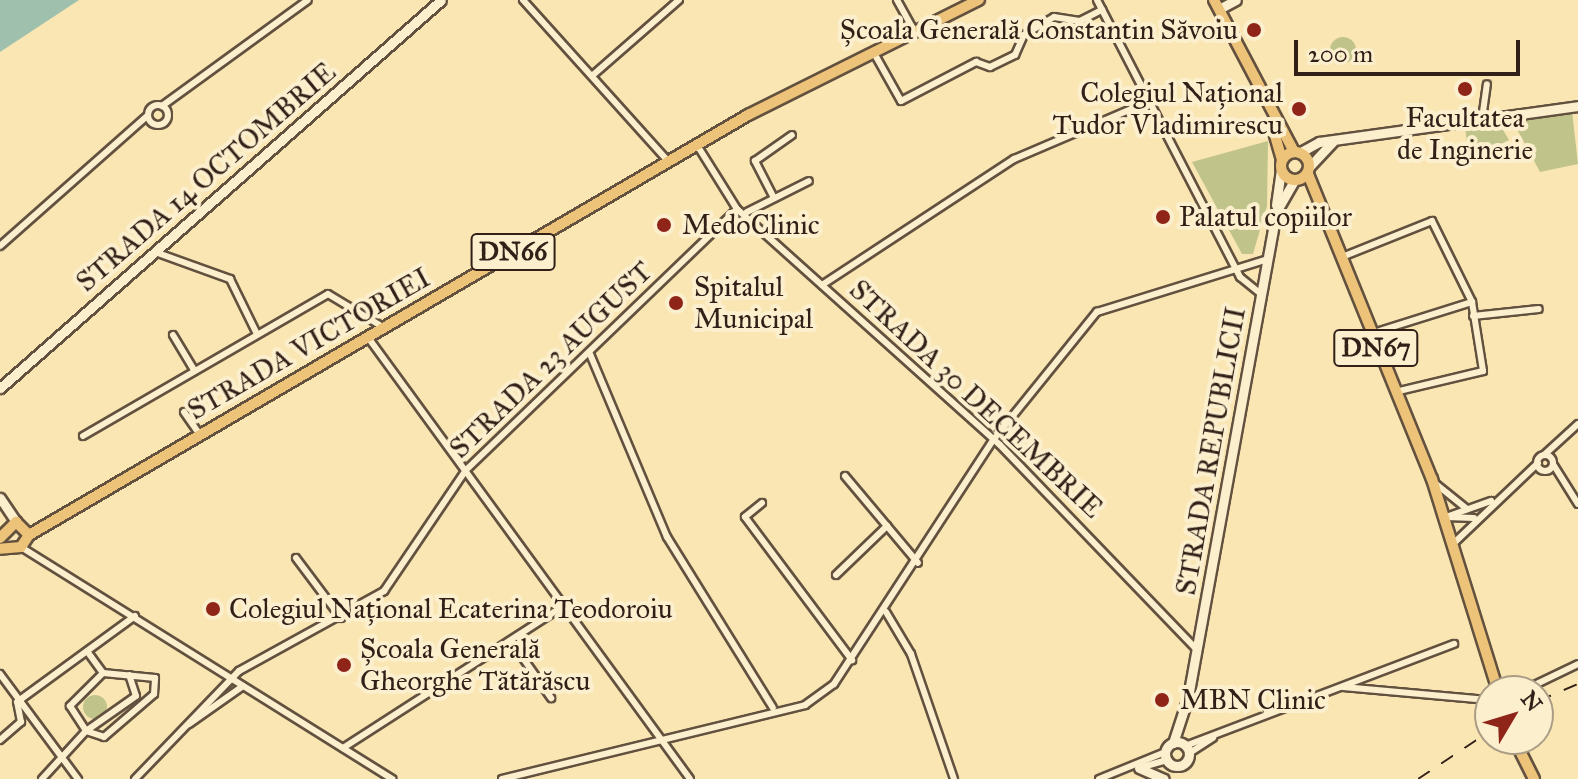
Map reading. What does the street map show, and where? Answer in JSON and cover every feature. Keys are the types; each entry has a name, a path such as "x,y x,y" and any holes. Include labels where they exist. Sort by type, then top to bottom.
{"main road":[{"name":"STRADA VICTORIEI","path":"19,541 42,523 200,435 697,145 979,0"},
{"path":"1216,5 1269,116 1282,164 1302,175"},
{"path":"1269,116 1296,152 1302,175"},
{"path":"1282,164 1296,152"},
{"name":"DN67","path":"1302,175 1432,479 1493,675"},
{"path":"16,522 3,533 19,541"},
{"path":"16,522 19,541"},
{"path":"1522,755 1534,779"}],"street":[{"path":"0,246 143,126 147,116 177,99 308,0"},
{"name":"STRADA 14 OCTOMBRIE","path":"0,388 441,0"},
{"path":"523,0 669,162"},
{"path":"593,75 679,0"},
{"path":"897,0 915,32"},
{"path":"1097,0 1152,100 1246,286 1261,294"},
{"path":"1216,5 1236,0"},
{"path":"874,53 901,101 976,62 990,67 1015,55 1024,35 1054,17 1080,21 1102,10"},
{"path":"1482,120 1487,84"},
{"path":"143,126 158,126 177,99"},
{"path":"822,285 1014,159 1152,100"},
{"path":"162,106 168,115"},
{"path":"1296,152 1333,141 1578,106"},
{"path":"147,116 158,126"},
{"path":"774,198 755,161 792,135"},
{"name":"STRADA REPUBLICII","path":"1276,212 1302,175 1333,141"},
{"path":"697,145 737,209"},
{"name":"STRADA REPUBLICII","path":"1167,779 1172,760 1182,747 1188,697 1268,259 1282,164"},
{"path":"747,212 809,181"},
{"name":"STRADA 30 DECEMBRIE","path":"737,209 747,212 822,285 994,439 1197,650"},
{"name":"STRADA 23 AUGUST","path":"135,779 231,678 341,618 391,585 466,470 590,354 737,209"},
{"path":"1339,258 1432,221 1472,302 1479,375 1453,384 1429,380 1394,392"},
{"path":"155,252 230,279 257,334"},
{"path":"502,779 661,740 773,708 805,705 852,660 918,563 994,439 1097,312 1235,265 1268,259"},
{"path":"83,436 328,294 383,327"},
{"path":"1371,334 1472,302"},
{"path":"1473,316 1539,309"},
{"path":"173,335 194,370"},
{"path":"367,336 690,779"},
{"path":"590,354 667,537 773,708"},
{"path":"184,412 200,435"},
{"path":"1454,543 1476,518 1578,424"},
{"path":"1524,477 1549,466 1560,443"},
{"path":"1544,455 1549,466 1577,500"},
{"path":"1538,463 1549,466"},
{"path":"845,476 918,563"},
{"path":"1432,479 1455,505 1471,509"},
{"path":"0,498 4,509 3,533"},
{"path":"1446,517 1495,500"},
{"path":"762,503 745,517 852,660"},
{"path":"4,509 16,522"},
{"path":"1446,517 1476,518"},
{"path":"836,575 887,526"},
{"path":"19,541 392,779"},
{"path":"296,558 341,618"},
{"path":"343,748 565,605"},
{"path":"886,612 911,654 954,779"},
{"path":"17,702 135,616"},
{"path":"511,641 551,698"},
{"path":"1182,747 1454,644"},
{"path":"87,651 103,673"},
{"path":"1554,676 1578,664"},
{"path":"103,673 129,675 155,678 152,698 104,737 86,731 70,706 103,673"},
{"path":"0,674 3,685 78,779"},
{"path":"42,779 86,731 136,696 129,675"},
{"name":"STRADA 23 AUGUST","path":"186,726 243,686"},
{"path":"1339,687 1474,699"},
{"path":"0,740 21,722 17,702"},
{"name":"STRADA REPUBLICII","path":"1172,760 1182,747"},
{"path":"1099,779 1128,767 1172,760"},
{"path":"1139,768 1172,760"},
{"name":"STRADA REPUBLICII","path":"1172,760 1178,779"},
{"path":"1128,767 1167,779"}],"green space":[{"path":"1343,37 1352,41 1356,50 1352,59 1343,63 1334,59 1330,50 1334,41"},
{"path":"1572,111 1578,164 1540,172 1512,120"},
{"path":"1499,123 1509,140 1469,159 1465,127"},
{"path":"1268,141 1267,206 1253,254 1242,254 1192,162"},
{"path":"95,695 104,698 107,707 104,716 95,719 86,716 83,707 86,698"}],"shaded area":[{"path":"0,0 79,0 0,52"}],"railway":[{"path":"1554,694 1578,684"},
{"path":"1418,779 1474,742"}],"place":[{"name":"Școala Generală Constantin Săvoiu","path":"1254,30"},
{"name":"Facultatea de Inginerie","path":"1465,89"},
{"name":"Colegiul Național Tudor Vladimirescu","path":"1299,109"},
{"name":"Palatul copiilor","path":"1163,217"},
{"name":"MedoClinic","path":"664,225"},
{"name":"Spitalul Municipal","path":"676,303"},
{"name":"Colegiul Național Ecaterina Teodoroiu","path":"213,609"},
{"name":"Școala Generală Gheorghe Tătărăscu","path":"344,665"},
{"name":"MBN Clinic","path":"1162,700"}]}
